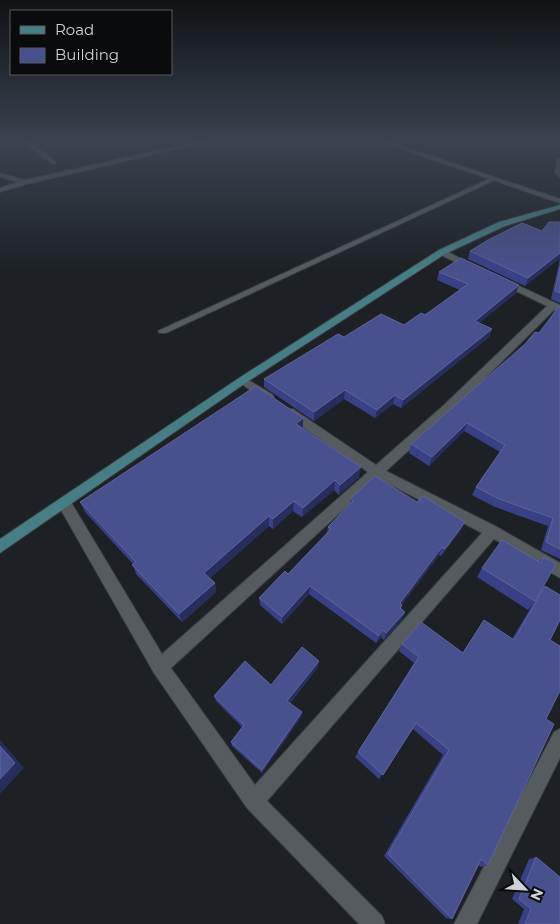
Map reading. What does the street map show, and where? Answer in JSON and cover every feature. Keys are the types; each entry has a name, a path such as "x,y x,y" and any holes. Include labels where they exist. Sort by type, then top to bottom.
{"main road":[{"path":"0,547 243,380 442,252 502,224 560,207"}],"street":[{"path":"0,190 18,184"},
{"path":"163,331 482,184"},
{"path":"509,184 560,201"},
{"path":"160,667 448,408 557,307 442,252"},
{"path":"243,380 377,472 492,531 560,571"},
{"path":"64,503 160,667 254,800 374,924"},
{"path":"254,800 492,531"},
{"path":"465,924 560,738"}],"building":[{"path":"549,222 560,222 560,253 528,278 470,251 522,223 542,231"},
{"path":"461,258 519,285 475,321 492,329 403,400 395,395 377,410 345,390 314,412 264,379 338,334 344,337 381,314 404,325 421,313 425,315 468,284 439,272"},
{"path":"560,267 560,293 555,291"},
{"path":"560,305 560,549 546,542 553,518 499,499 476,487 505,445 467,423 432,457 411,444 525,344 535,332 539,333"},
{"path":"256,386 303,418 296,424 361,467 340,485 335,480 303,508 294,501 273,519 269,516 204,573 215,583 179,614 132,565 136,562 80,502"},
{"path":"375,476 417,502 423,496 465,522 445,549 442,547 400,603 402,605 400,608 405,612 386,633 383,630 379,636 310,586 282,617 259,598 285,571 288,574 331,529 328,527 353,501 351,498"},
{"path":"502,540 541,563 543,557 556,564 535,601 482,568"},
{"path":"545,586 560,595 560,620 550,640 560,646 560,691 546,719 554,724 488,865 481,859 452,919 388,854 449,750 416,723 383,775 358,752 419,657 402,644 421,622 463,653 484,620 514,640"},
{"path":"302,647 319,661 287,701 302,712 262,770 231,742 244,725 214,696 245,661 271,685"},
{"path":"0,746 15,763 0,779"},
{"path":"536,857 560,877 560,924 525,924 531,909 519,899"}]}
